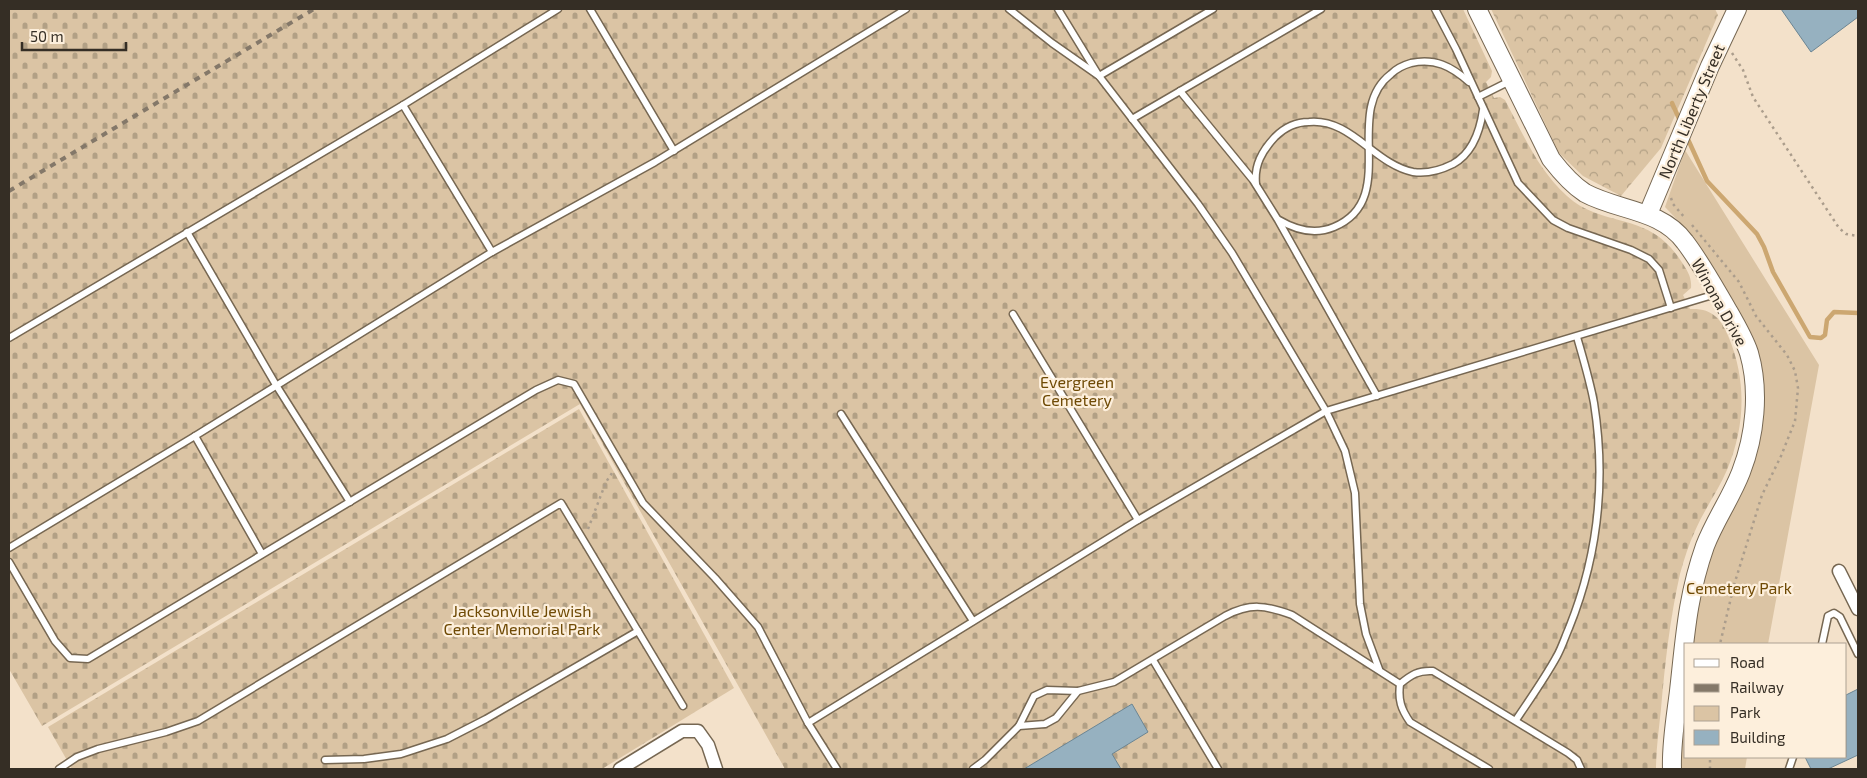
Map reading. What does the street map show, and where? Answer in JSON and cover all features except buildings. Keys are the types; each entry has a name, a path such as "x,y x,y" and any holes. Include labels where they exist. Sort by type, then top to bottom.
{"street":[{"name":"Winona Drive","path":"1478,9 1550,159 1565,177 1585,192 1605,202 1648,214 1669,226 1684,240 1718,294 1748,352 1755,396 1754,416 1742,470 1706,545 1690,596 1682,658 1672,769"},
{"name":"North Liberty Street","path":"1648,214 1680,134 1737,9"},
{"path":"1839,571 1858,609"},
{"path":"620,769 682,731 698,731 708,745 716,769"}],"lane":[{"path":"9,338 403,104 558,9"},
{"path":"590,9 674,151"},
{"path":"9,548 195,436 492,252 674,151 906,9"},
{"path":"1009,9 1052,43 1099,76"},
{"path":"1058,9 1099,76 1198,204 1232,253 1326,411 1344,451 1353,485 1357,522 1360,604 1366,634 1379,670"},
{"path":"1099,76 1213,9"},
{"path":"1132,119 1321,9"},
{"path":"1435,9 1518,183 1553,220 1568,228 1630,250 1649,259 1659,270 1671,308"},
{"path":"1278,220 1293,228 1316,231 1328,230 1347,220 1357,211 1365,190 1370,161 1369,113 1372,99 1378,86 1394,71 1407,64 1422,61 1436,62 1449,67 1472,85"},
{"path":"1478,97 1512,80"},
{"path":"1180,91 1257,186 1377,396"},
{"path":"403,104 492,252"},
{"path":"1257,186 1256,168 1267,145 1289,127 1302,122 1316,121 1330,124 1344,130 1389,161 1408,170 1428,172 1442,169 1456,162 1467,152 1480,127 1483,108"},
{"path":"187,232 276,385 350,502"},
{"path":"808,723 1138,520 1326,411 1718,294"},
{"path":"1013,314 1138,520"},
{"path":"1516,720 1558,656 1586,582 1594,547 1599,488 1599,448 1594,402 1577,336"},
{"path":"9,562 55,641 70,658 88,659 536,390 558,380 574,384 643,503 715,578 758,627 808,723 838,769"},
{"path":"841,414 973,621"},
{"path":"195,436 262,554"},
{"path":"59,769 77,757 98,749 166,732 198,721 561,504 683,706"},
{"path":"973,769 985,760 1019,726 1034,696 1047,690 1078,691 1114,682 1240,608 1254,606 1273,608 1292,615 1400,684"},
{"path":"1822,643 1828,616 1834,613 1840,616 1858,654"},
{"path":"325,760 364,759 401,754 447,739 486,719 638,631"},
{"path":"1153,660 1218,769"},
{"path":"1489,769 1478,767 1410,722 1402,711 1398,697 1400,684 1410,675 1421,670 1433,671 1568,753 1577,760 1581,769"},
{"path":"1019,726 1045,724 1056,718 1078,691"}],"path":[{"path":"1726,58 1730,49 1743,70 1753,97 1839,228 1846,234 1858,236"},
{"path":"585,542 606,482 620,463"}],"green space":[{"name":"Evergreen Cemetery","path":"9,9 1463,9 1492,71 1491,77 1486,82 1494,98 1500,97 1505,100 1532,151 1548,175 1567,196 1581,206 1596,213 1640,227 1655,234 1668,245 1681,261 1690,277 1691,288 1683,295 1690,309 1710,312 1719,320 1726,331 1735,355 1739,371 1742,404 1737,437 1727,470 1695,531 1680,574 1666,658 1656,769 785,769 580,404 42,726 9,669"},
{"path":"1491,9 1715,9 1718,15 1661,148 1621,196 1583,176 1559,153"},
{"name":"Cemetery Park","path":"1685,150 1819,365 1768,643 1692,643 1701,578 1724,524 1760,371 1704,256 1687,230 1665,207"},
{"name":"Jacksonville Jewish Center Memorial Park","path":"579,409 734,688 602,769 72,769 48,727"},
{"path":"1684,710 1684,758 1747,758 1745,769 1678,769"}],"waterway":[{"path":"1672,103 1681,123"},
{"path":"1686,135 1707,181 1757,234 1773,272 1810,337 1821,338 1825,335 1827,320 1834,312 1858,313"}],"railway":[{"path":"9,191 314,9"}]}
